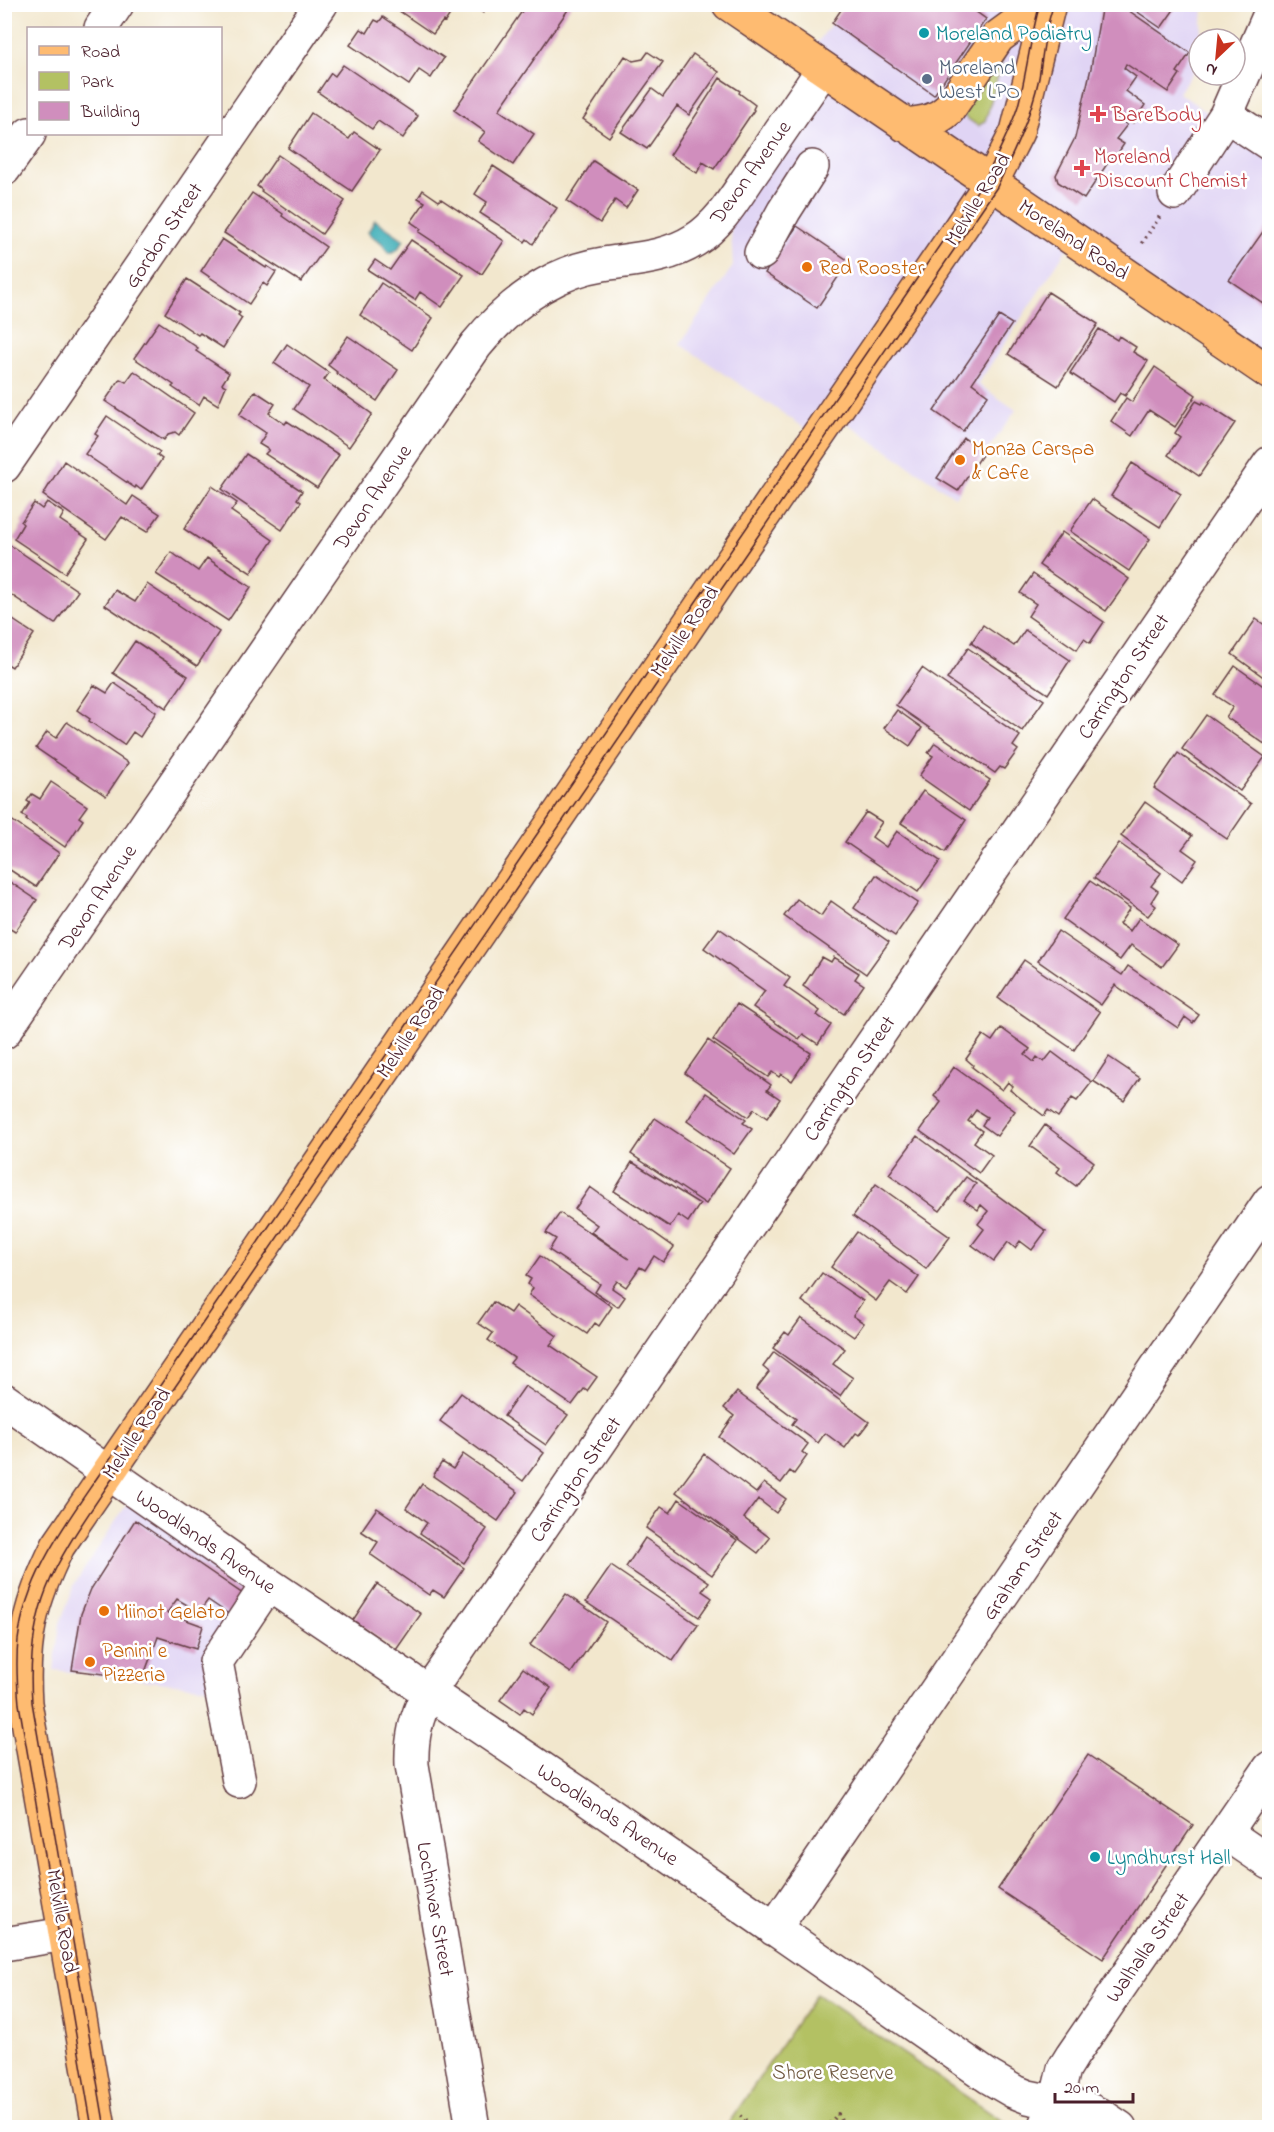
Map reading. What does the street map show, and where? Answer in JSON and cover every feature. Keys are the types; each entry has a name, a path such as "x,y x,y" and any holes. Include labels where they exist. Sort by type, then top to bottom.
{"main road":[{"name":"Moreland Road","path":"729,4 1269,373"},
{"path":"905,125 930,122 941,116 948,110 998,37 1039,7 1048,5"},
{"name":"Melville Road","path":"99,2127 26,1703 23,1673 25,1640 32,1607 47,1568 58,1546 108,1472 991,183 1017,132 1048,5"}],"street":[{"path":"102,27 117,4"},
{"name":"Gordon Street","path":"4,466 321,4"},
{"path":"1175,193 1226,115 1269,14"},
{"name":"Devon Avenue","path":"4,1032 476,345 491,327 522,300 555,280 583,268 651,258 678,250 697,239 726,211 823,69"},
{"path":"1226,115 1269,144"},
{"path":"4,169 28,135"},
{"path":"762,254 784,211 812,167"},
{"name":"Carrington Street","path":"428,1693 1269,463"},
{"name":"Graham Street","path":"774,1929 1269,1201"},
{"name":"Woodlands Avenue","path":"4,1400 268,1584 989,2077 1028,2097 1050,2115 1087,2109 1120,2127"},
{"path":"239,1781 216,1662 268,1584"},
{"name":"Lochinvar Street","path":"428,1693 416,1722 412,1765 473,2127"},
{"name":"Walhalla Street","path":"1050,2115 1061,2078 1072,2056 1269,1768"},
{"path":"1226,1833 1269,1863"},
{"path":"4,1944 66,1934"}],"path":[{"path":"826,2127 838,2114 844,2127"},
{"path":"740,2116 754,2127"}],"shaded area":[{"path":"845,5 1203,5 1202,27 1187,27 1187,81 1179,93 1269,154 1269,363 1078,232 978,384 1016,410 955,497 845,422 830,445 680,344 733,266 729,197 814,75 801,65"},
{"path":"139,1486 278,1580 222,1662 226,1690 54,1670 60,1623 75,1583"}],"green space":[{"path":"1005,50 985,121 978,126 957,111"},
{"name":"Shore Reserve","path":"816,1994 1005,2123 1002,2127 726,2127"}],"water":[{"path":"375,220 404,240 397,250 390,253 380,241 369,234"}],"building":[{"path":"389,4 457,4 445,22 443,21 433,34"},
{"path":"470,4 488,4 483,13"},
{"path":"527,4 572,4 499,110 534,134 513,165 478,141 485,132 454,110"},
{"path":"845,4 965,4 986,19 934,95 832,23"},
{"path":"1102,4 1119,4 1187,51 1187,57 1177,72 1180,74 1168,92 1126,64 1124,68 1136,77 1126,91 1145,105 1133,123 1117,111 1114,115 1127,125 1116,139 1124,144 1114,159 1100,150 1099,154 1109,161 1084,199 1058,182 1056,175 1075,138 1091,68"},
{"path":"1126,4 1178,4 1161,28"},
{"path":"383,17 444,58 431,78 419,70 409,85 350,45 361,29 367,33 375,20 379,22"},
{"path":"648,52 663,62 609,137 583,119 625,56 633,61 643,59"},
{"path":"693,54 719,72 689,115 677,106 647,149 621,132 652,89 663,97"},
{"path":"343,65 418,116 403,138 378,121 372,129 318,92 331,73 335,76"},
{"path":"720,78 740,91 739,93 755,105 754,110 714,169 703,162 697,173 670,155"},
{"path":"311,113 349,139 354,132 380,150 352,191 288,148"},
{"path":"278,155 345,201 322,234 257,186"},
{"path":"593,161 638,190 626,208 615,200 600,223 567,201"},
{"path":"493,166 557,208 533,244 527,239 525,242 480,213 487,202 475,194"},
{"path":"423,190 439,201 441,199 504,241 482,274 419,232 421,229 411,222 425,202 418,198"},
{"path":"252,193 326,247 301,282 224,233"},
{"path":"1269,223 1269,307 1229,280"},
{"name":"Red Rooster","path":"797,226 849,261 817,308 765,273"},
{"path":"222,239 266,268 267,266 276,272 267,286 263,283 249,304 201,271"},
{"path":"411,240 464,275 442,307 420,292 415,300 368,270 375,260 390,270"},
{"path":"187,279 240,313 238,315 242,318 223,348 165,313"},
{"path":"381,283 433,318 412,350 360,315"},
{"path":"1048,292 1098,324 1058,386 1008,354"},
{"path":"999,316 1012,324 972,383 988,395 963,431 934,411"},
{"path":"159,322 198,348 196,351 229,373 222,384 226,386 218,405 204,396 199,405 134,358"},
{"path":"1099,329 1117,340 1119,336 1136,347 1133,352 1148,361 1125,396 1120,393 1114,402 1070,373"},
{"path":"348,336 398,370 377,401 328,365"},
{"path":"287,344 329,373 324,380 372,414 349,447 294,409 309,387 274,363"},
{"path":"1155,367 1196,395 1175,427 1149,410 1132,436 1111,421 1126,398 1132,402"},
{"path":"134,371 194,413 179,435 175,432 168,434 164,440 105,401 120,379 126,382"},
{"path":"255,391 275,404 269,413 285,424 287,421 339,455 317,488 265,454 269,450 259,444 266,433 239,415"},
{"path":"1196,401 1202,404 1203,402 1235,423 1199,476 1168,455 1180,437 1175,433"},
{"path":"107,416 160,452 157,455 162,459 141,490 85,454 98,436 95,434"},
{"path":"964,438 984,452 958,491 937,478"},
{"path":"246,454 302,491 297,499 301,502 282,530 222,489"},
{"path":"64,461 127,505 133,496 160,514 147,532 122,517 106,539 43,495"},
{"path":"1132,463 1181,494 1160,527 1111,496"},
{"path":"212,486 237,503 231,511 273,540 251,573 184,529"},
{"path":"1092,499 1150,539 1129,571 1070,531"},
{"path":"47,502 64,513 60,520 88,539 65,573 14,539 23,524 21,522 34,503 42,509"},
{"path":"1062,532 1129,579 1106,611 1039,565"},
{"path":"7,543 78,591 55,624 4,590 4,548"},
{"path":"171,552 198,571 207,558 251,587 228,621 156,574"},
{"path":"1033,574 1104,622 1090,643 1084,639 1077,650 1028,616 1036,604 1020,593"},
{"path":"147,584 219,632 197,666 105,605 115,590 135,602"},
{"path":"4,614 34,634 12,667 4,662"},
{"path":"1256,619 1269,628 1269,681 1232,654"},
{"path":"983,625 1014,646 1025,630 1070,660 1048,694 971,643"},
{"path":"135,641 188,676 166,708 113,673"},
{"path":"968,648 1044,700 1022,731 947,679"},
{"path":"1235,666 1269,690 1269,747 1226,717 1233,707 1215,695"},
{"path":"922,668 1020,736 1013,746 1018,750 1004,769 1000,767 995,773 896,705"},
{"path":"114,683 156,712 140,737 133,732 124,745 77,710 94,685 107,693"},
{"path":"897,710 922,728 910,746 884,728"},
{"path":"1206,715 1265,757 1240,791 1182,749"},
{"path":"67,722 128,763 106,796 36,748 47,732 56,738"},
{"path":"935,743 990,780 969,811 919,776 933,756 928,753"},
{"path":"1178,753 1251,804 1227,839 1154,788"},
{"path":"51,782 87,806 79,817 83,820 65,847 22,815 30,803 27,801 32,794 40,799"},
{"path":"923,791 966,820 945,852 901,823"},
{"path":"1145,802 1192,836 1182,849 1197,860 1182,881 1121,836"},
{"path":"866,812 882,822 872,837 886,847 897,831 940,861 918,892 845,842"},
{"path":"4,815 59,853 36,887 4,866"},
{"path":"1119,843 1161,873 1151,886 1158,891 1151,902 1156,906 1148,916 1094,878"},
{"path":"876,875 918,903 895,936 854,908"},
{"path":"4,878 37,900 15,932 4,925"},
{"path":"1090,881 1130,908 1119,924 1130,931 1139,918 1178,945 1162,967 1131,945 1120,960 1063,919"},
{"path":"797,899 821,916 831,901 889,942 866,974 784,916"},
{"path":"719,928 790,978 784,986 820,1011 817,1015 831,1025 818,1044 803,1034 799,1039 753,1007 765,991 704,948"},
{"path":"1058,931 1122,975 1128,966 1199,1015 1193,1023 1185,1017 1178,1028 1115,985 1101,1005 1038,961"},
{"path":"822,957 831,962 834,957 859,973 855,979 864,985 844,1014 803,986"},
{"path":"1024,960 1100,1012 1074,1050 998,998"},
{"path":"737,1004 811,1053 792,1081 781,1074 779,1077 772,1072 768,1077 713,1040"},
{"path":"1001,1028 1030,1049 1025,1055 1034,1062 1037,1057 1044,1062 1052,1052 1092,1082 1077,1101 1072,1098 1058,1117 1048,1110 1044,1116 1010,1090 1013,1086 1008,1082 1002,1090 972,1067 973,1065 966,1059 983,1035 992,1041"},
{"path":"708,1040 771,1085 767,1090 780,1099 767,1118 754,1109 748,1117 685,1073"},
{"path":"1109,1057 1140,1078 1124,1101 1093,1081"},
{"path":"954,1067 1015,1111 997,1136 982,1125 987,1117 976,1110 968,1121 982,1131 974,1142 992,1155 979,1173 920,1131 941,1102 934,1096"},
{"path":"706,1093 746,1120 743,1123 752,1129 734,1154 687,1121"},
{"path":"655,1118 730,1168 706,1204 631,1154"},
{"path":"1045,1125 1094,1162 1076,1186 1057,1172 1060,1168 1030,1146"},
{"path":"917,1136 1046,1231 1032,1250 1020,1241 1015,1248 1008,1242 994,1261 972,1245 984,1229 978,1224 988,1211 981,1205 978,1210 964,1200 976,1184 966,1177 940,1211 889,1174"},
{"path":"632,1162 700,1204 688,1222 678,1215 670,1227 614,1191"},
{"path":"876,1184 950,1237 926,1269 853,1216"},
{"path":"590,1187 674,1247 663,1262 654,1256 645,1270 640,1267 626,1287 617,1281 612,1288 625,1297 618,1307 595,1292 600,1284 549,1250 556,1239 546,1233 560,1213 629,1259 591,1232 597,1225 575,1209"},
{"path":"857,1232 919,1277 907,1294 890,1282 876,1301 831,1267"},
{"path":"540,1256 612,1307 599,1326 595,1323 587,1334 529,1295 533,1288 528,1284 531,1279 526,1276"},
{"path":"822,1273 863,1301 853,1316 864,1323 854,1337 802,1301"},
{"path":"493,1302 510,1313 515,1306 557,1336 550,1345 597,1377 587,1391 584,1389 572,1405 510,1363 514,1358 488,1340 493,1333 478,1323"},
{"path":"801,1318 845,1349 833,1364 853,1378 840,1396 773,1348 785,1332 789,1335"},
{"path":"774,1352 869,1422 859,1435 856,1433 845,1448 825,1433 818,1443 792,1424 796,1419 756,1389 769,1372 763,1367"},
{"path":"525,1386 568,1415 546,1445 504,1416"},
{"path":"737,1392 808,1444 802,1452 807,1456 794,1474 790,1471 781,1483 719,1437 734,1416 724,1408"},
{"path":"461,1393 544,1453 523,1481 440,1421"},
{"path":"463,1454 518,1492 498,1521 433,1476 442,1462 453,1469"},
{"path":"704,1454 756,1493 764,1483 786,1499 776,1513 758,1499 744,1518 770,1538 758,1553 676,1492"},
{"path":"422,1484 487,1529 464,1563 420,1533 427,1523 406,1508"},
{"path":"679,1499 737,1540 712,1575 646,1528 661,1507 670,1513"},
{"path":"377,1508 464,1568 444,1597 433,1590 429,1595 370,1554 378,1542 361,1531"},
{"path":"135,1520 253,1601 239,1621 208,1600 199,1612 177,1599 167,1613 203,1626 196,1649 158,1637 145,1672 138,1670 136,1678 72,1670 81,1614 91,1589"},
{"path":"645,1538 709,1582 702,1591 712,1598 699,1617 626,1567"},
{"path":"611,1566 698,1625 673,1661 586,1602"},
{"path":"377,1584 421,1614 396,1650 353,1620"},
{"path":"566,1594 606,1622 571,1673 530,1645"},
{"path":"523,1668 551,1688 532,1714 524,1708 520,1714 500,1700"},
{"name":"Lyndhurst Hall","path":"1088,1755 1193,1825 1103,1959 998,1889"}],"tram line":[{"path":"92,2128 19,1704 18,1640 22,1616 39,1571 62,1529 985,179 1018,106 1040,4"},
{"path":"105,2128 32,1702 31,1666 34,1635 40,1607 50,1581 77,1531 114,1476 997,187 1027,120 1039,78 1046,31 1054,4"}],"place":[{"name":"Moreland Podiatry","path":"924,33"},
{"name":"Moreland West LPO","path":"927,79"},
{"name":"BareBody","path":"1098,114"},
{"name":"Moreland Discount Chemist","path":"1082,168"},
{"name":"Red Rooster","path":"807,267"},
{"name":"Monza Carspa & Cafe","path":"960,460"},
{"name":"Miinot Gelato","path":"104,1611"},
{"name":"Panini e Pizzeria","path":"90,1662"},
{"name":"Lyndhurst Hall","path":"1095,1857"}]}
